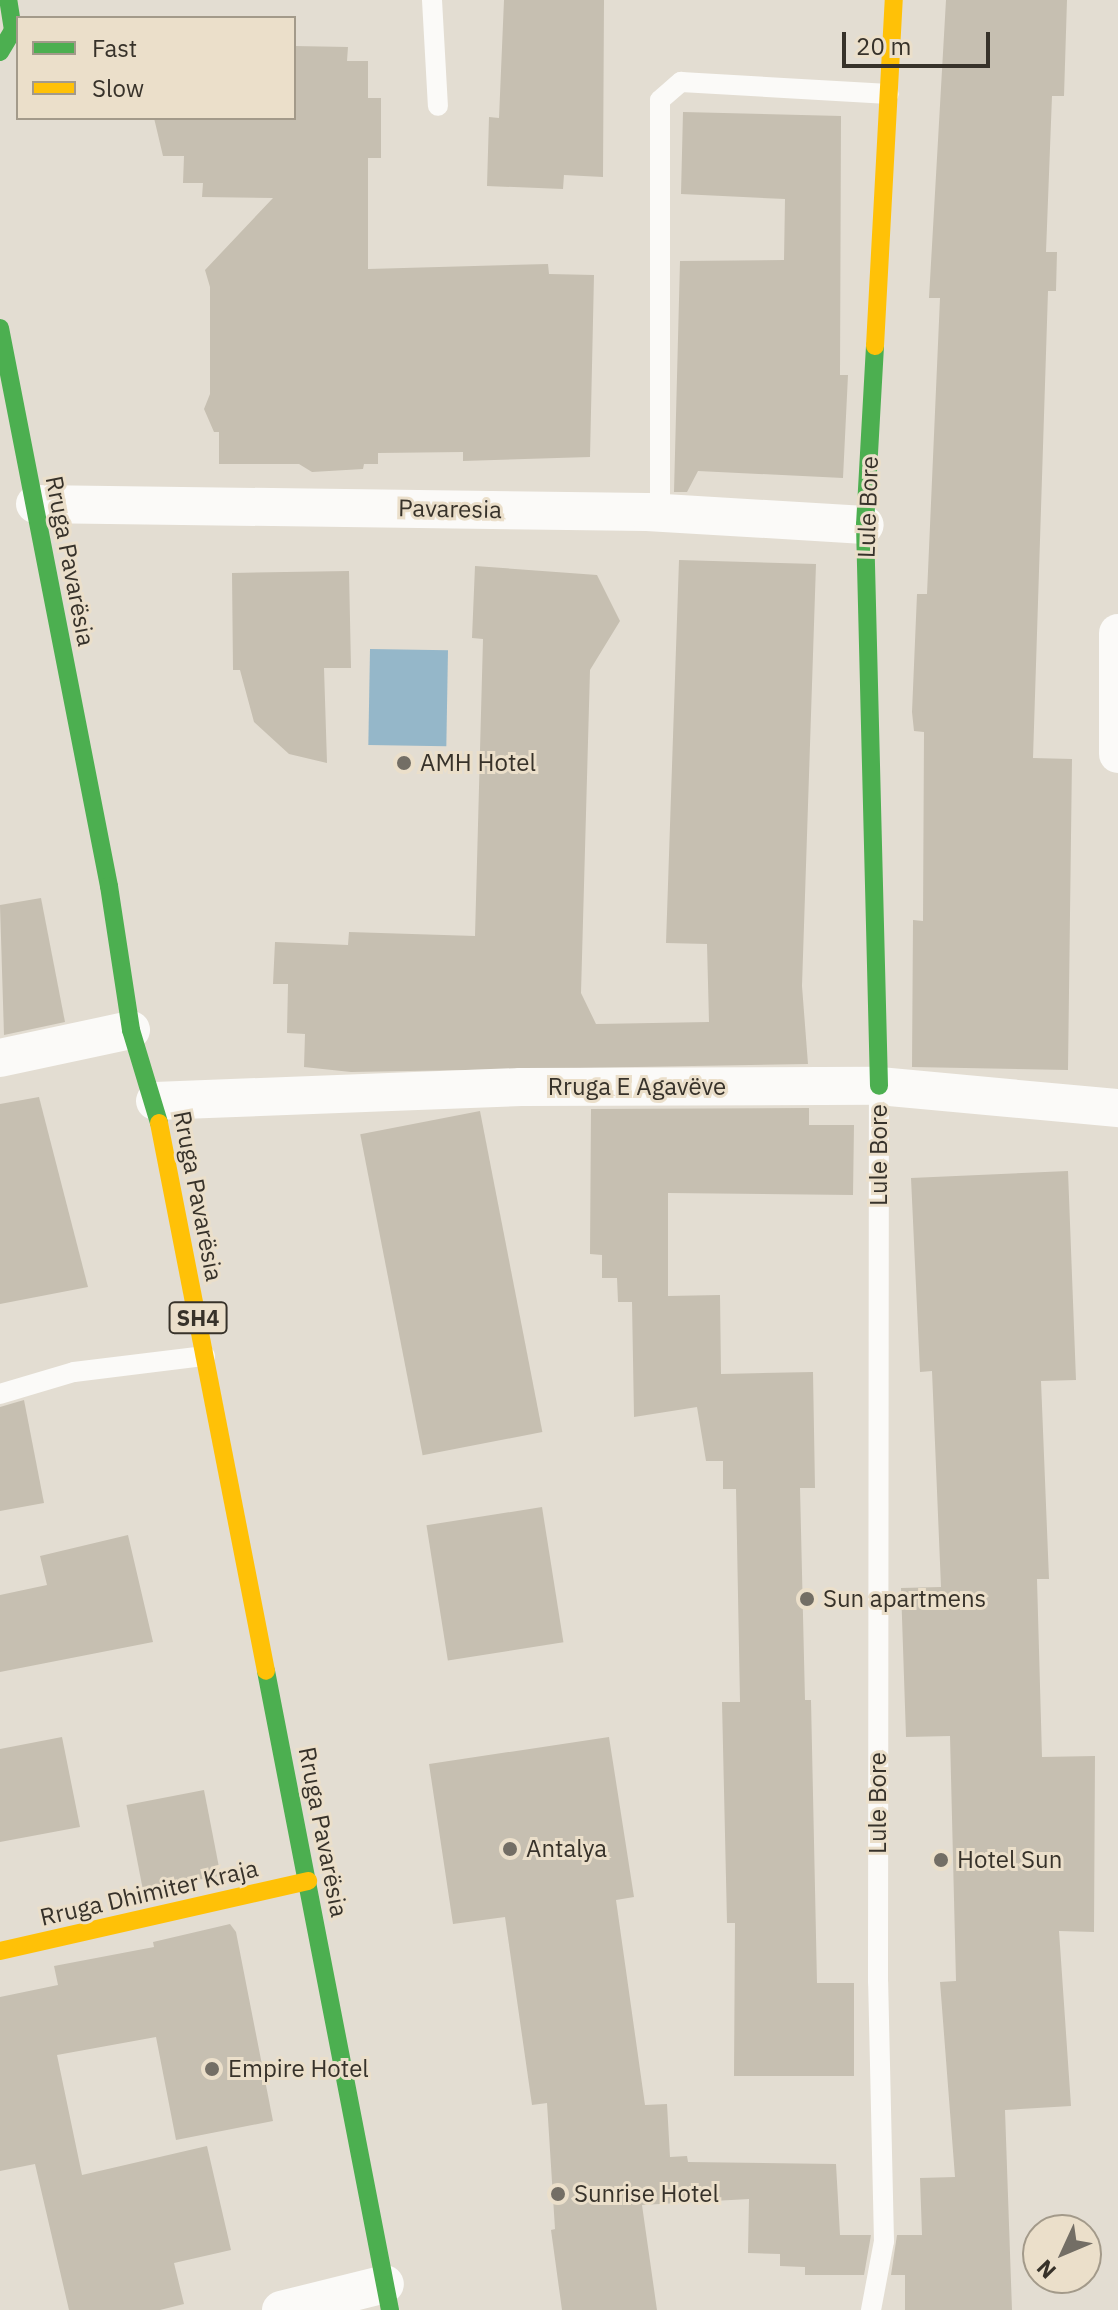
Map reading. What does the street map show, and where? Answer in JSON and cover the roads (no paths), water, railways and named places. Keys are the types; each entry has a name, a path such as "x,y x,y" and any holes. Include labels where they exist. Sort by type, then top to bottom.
{"main road":[{"path":"0,52 13,30 8,0"},
{"name":"Lule Bore","path":"879,1086 865,525 894,0"},
{"name":"Rruga Pavarësia","path":"0,328 109,886 131,1030 155,1101 387,2297"},
{"name":"Rruga Dhimiter Kraja","path":"0,1951 308,1881"}],"street":[{"name":"Pavaresia","path":"35,504 660,513 865,525"},
{"path":"1118,633 1118,754"},
{"path":"0,1058 131,1030"},
{"name":"Rruga E Agavëve","path":"155,1101 521,1087 879,1086 1118,1108"},
{"path":"281,2310 387,2297"}],"lane":[{"path":"432,0 438,106"},
{"path":"660,513 660,100 681,82 889,94"},
{"name":"Lule Bore","path":"871,2310 884,2241 878,1982 879,1086"},
{"path":"0,1394 74,1372 205,1356"}],"water":[{"path":"370,649 448,650 446,746 368,745"}],"place":[{"name":"AMH Hotel","path":"404,763"},
{"name":"Sun apartmens","path":"807,1599"},
{"name":"Antalya","path":"510,1849"},
{"name":"Hotel Sun","path":"941,1860"},
{"name":"Empire Hotel","path":"212,2069"},
{"name":"Sunrise Hotel","path":"558,2194"}]}
